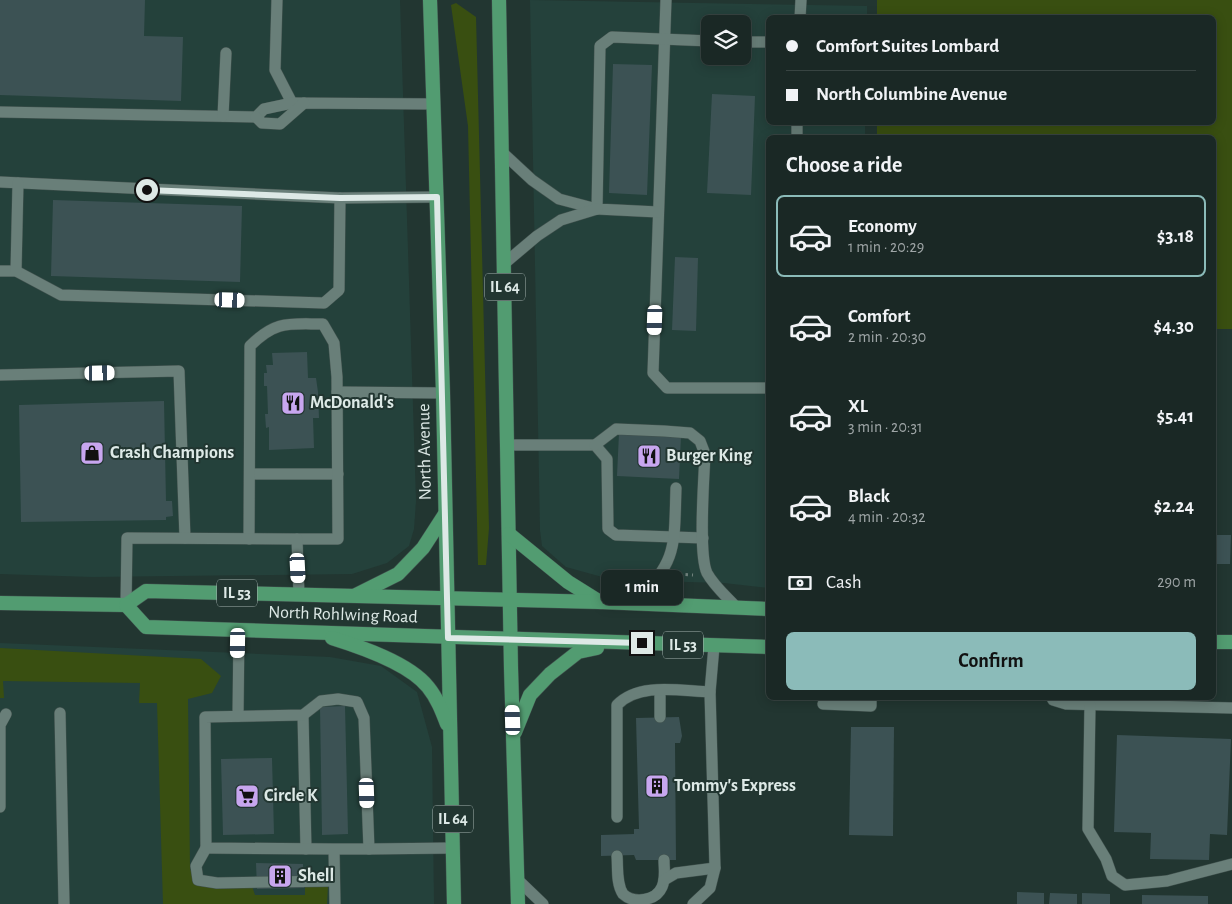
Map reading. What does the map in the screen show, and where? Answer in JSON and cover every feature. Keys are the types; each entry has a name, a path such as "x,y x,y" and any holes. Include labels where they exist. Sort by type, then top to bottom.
{"main road":[{"name":"North Avenue","path":"430,0 437,197 454,904"},
{"name":"IL 64","path":"499,0 510,601 518,904"},
{"path":"353,596 398,574 423,548 445,514"},
{"path":"509,534 568,582 600,602"},
{"name":"North Rohlwing Road","path":"447,599 146,591 126,605 146,627 448,638"},
{"name":"IL 53","path":"447,599 600,602 766,609"},
{"path":"0,603 126,605"},
{"path":"317,633 369,650 402,666 427,685 442,709 451,734"},
{"name":"IL 53","path":"448,638 766,647"},
{"path":"1216,642 1232,642"},
{"path":"513,737 530,695 550,674 578,652 624,643"}],"lane":[{"path":"277,0 275,70 292,104"},
{"path":"666,0 653,373 668,388 766,388"},
{"path":"800,15 801,0"},
{"path":"597,210 600,46 612,37 701,41"},
{"path":"751,42 766,42"},
{"path":"223,116 226,53"},
{"path":"0,112 256,117 262,123 280,124 304,103"},
{"path":"256,117 264,108 304,103 434,104"},
{"path":"503,153 532,180 559,199 597,210 658,212"},
{"path":"0,182 340,198 437,197"},
{"path":"16,271 18,182"},
{"path":"0,271 16,271 61,295 324,303 340,290 340,198"},
{"path":"505,263 537,236 561,220 597,210"},
{"path":"126,605 126,538 338,539 337,392 334,343 323,324 324,303"},
{"path":"249,539 250,346 264,332 286,324 323,324"},
{"path":"0,375 179,371 185,538"},
{"path":"337,392 442,393"},
{"path":"508,445 595,445 616,429 690,433 700,441 705,454 703,538 706,572 737,608"},
{"path":"595,445 608,459 608,529 616,535 703,538"},
{"path":"250,474 338,474"},
{"path":"634,604 656,582 670,558 674,536 676,488"},
{"path":"297,539 299,595"},
{"path":"238,630 238,716"},
{"path":"693,904 710,888 715,868 710,692 714,646"},
{"path":"617,817 616,705 626,696 639,691 710,692"},
{"path":"660,691 660,717"},
{"path":"334,882 216,882 198,880 196,866 206,848 205,717 303,714 321,701 338,699 357,702 364,718 369,850"},
{"path":"823,704 870,706 871,700"},
{"path":"1053,700 1066,704 1232,708"},
{"path":"1090,705 1088,829 1106,859 1112,876 1125,885 1167,881 1232,864"},
{"path":"60,713 64,904"},
{"path":"0,807 0,725 6,714"},
{"path":"303,714 306,849"},
{"path":"206,848 369,850 453,848"},
{"path":"334,849 335,904"},
{"path":"617,856 618,880 623,893 638,902 647,901 662,889 664,860"},
{"path":"664,880 676,873 715,868"},
{"path":"518,879 543,904"}],"path":[{"path":"672,574 698,575"}],"shaded area":[{"path":"0,0 400,0 416,501 414,529 409,546 387,563 352,574 92,577 0,574"},
{"path":"530,0 867,6 867,15 766,15 766,125 865,125 865,135 766,135 766,588 724,583 613,580 566,567 542,546 540,530"},
{"path":"0,643 330,657 381,666 417,692 432,747 434,904 0,904"}],"green space":[{"path":"877,0 1232,0 1232,329 1216,329 1216,135 877,135 877,125 1216,125 1216,15 877,15"},
{"path":"456,3 476,17 489,528 486,565 478,565 468,126 451,5"},
{"path":"0,648 201,659 221,676 212,693 188,699 190,869 198,885 252,886 255,895 305,895 305,885 328,886 327,904 163,904 157,703 139,703 140,683 3,681 4,698 0,698"}],"building":[{"path":"0,0 145,0 144,36 183,37 181,101 0,95"},
{"path":"613,64 652,65 647,195 609,193"},
{"path":"712,94 755,96 751,195 707,193"},
{"path":"53,200 242,206 240,282 51,276"},
{"path":"675,257 698,258 696,331 672,330"},
{"name":"McDonald's","path":"307,352 308,378 316,378 318,392 319,418 313,418 314,448 269,450 269,427 266,428 265,414 268,414 267,386 264,386 264,373 267,373 266,365 273,365 272,353"},
{"name":"Crash Champions","path":"164,401 166,501 172,501 173,516 166,517 166,520 21,522 19,405"},
{"name":"Burger King","path":"619,433 681,436 679,479 617,476"},
{"path":"1216,535 1231,535 1230,564 1216,564"},
{"name":"Shell","path":"345,706 348,834 322,835 320,707"},
{"name":"Tommy's Express","path":"679,717 682,736 680,743 675,743 676,860 636,860 634,855 601,856 601,835 634,834 634,829 639,829 636,718"},
{"path":"851,727 894,727 893,836 849,835"},
{"path":"1117,735 1231,739 1227,835 1210,834 1209,860 1150,859 1151,833 1114,832"},
{"name":"Circle K","path":"272,758 274,834 223,835 221,759"},
{"name":"Shell","path":"256,863 303,864 304,888 257,889"},
{"path":"1017,892 1044,893 1044,904 1017,904"},
{"path":"1050,893 1077,894 1077,904 1049,904"},
{"path":"1082,893 1110,894 1110,904 1082,904"},
{"path":"1142,895 1208,896 1208,904 1142,904"}],"place":[{"name":"McDonald's","path":"293,403"},
{"name":"Crash Champions","path":"92,453"},
{"name":"Burger King","path":"649,456"},
{"name":"Tommy's Express","path":"657,786"},
{"name":"Circle K","path":"247,796"},
{"name":"Shell","path":"280,876"}],"route":[{"path":"147,190 340,198 437,197 448,638 642,643"}]}
